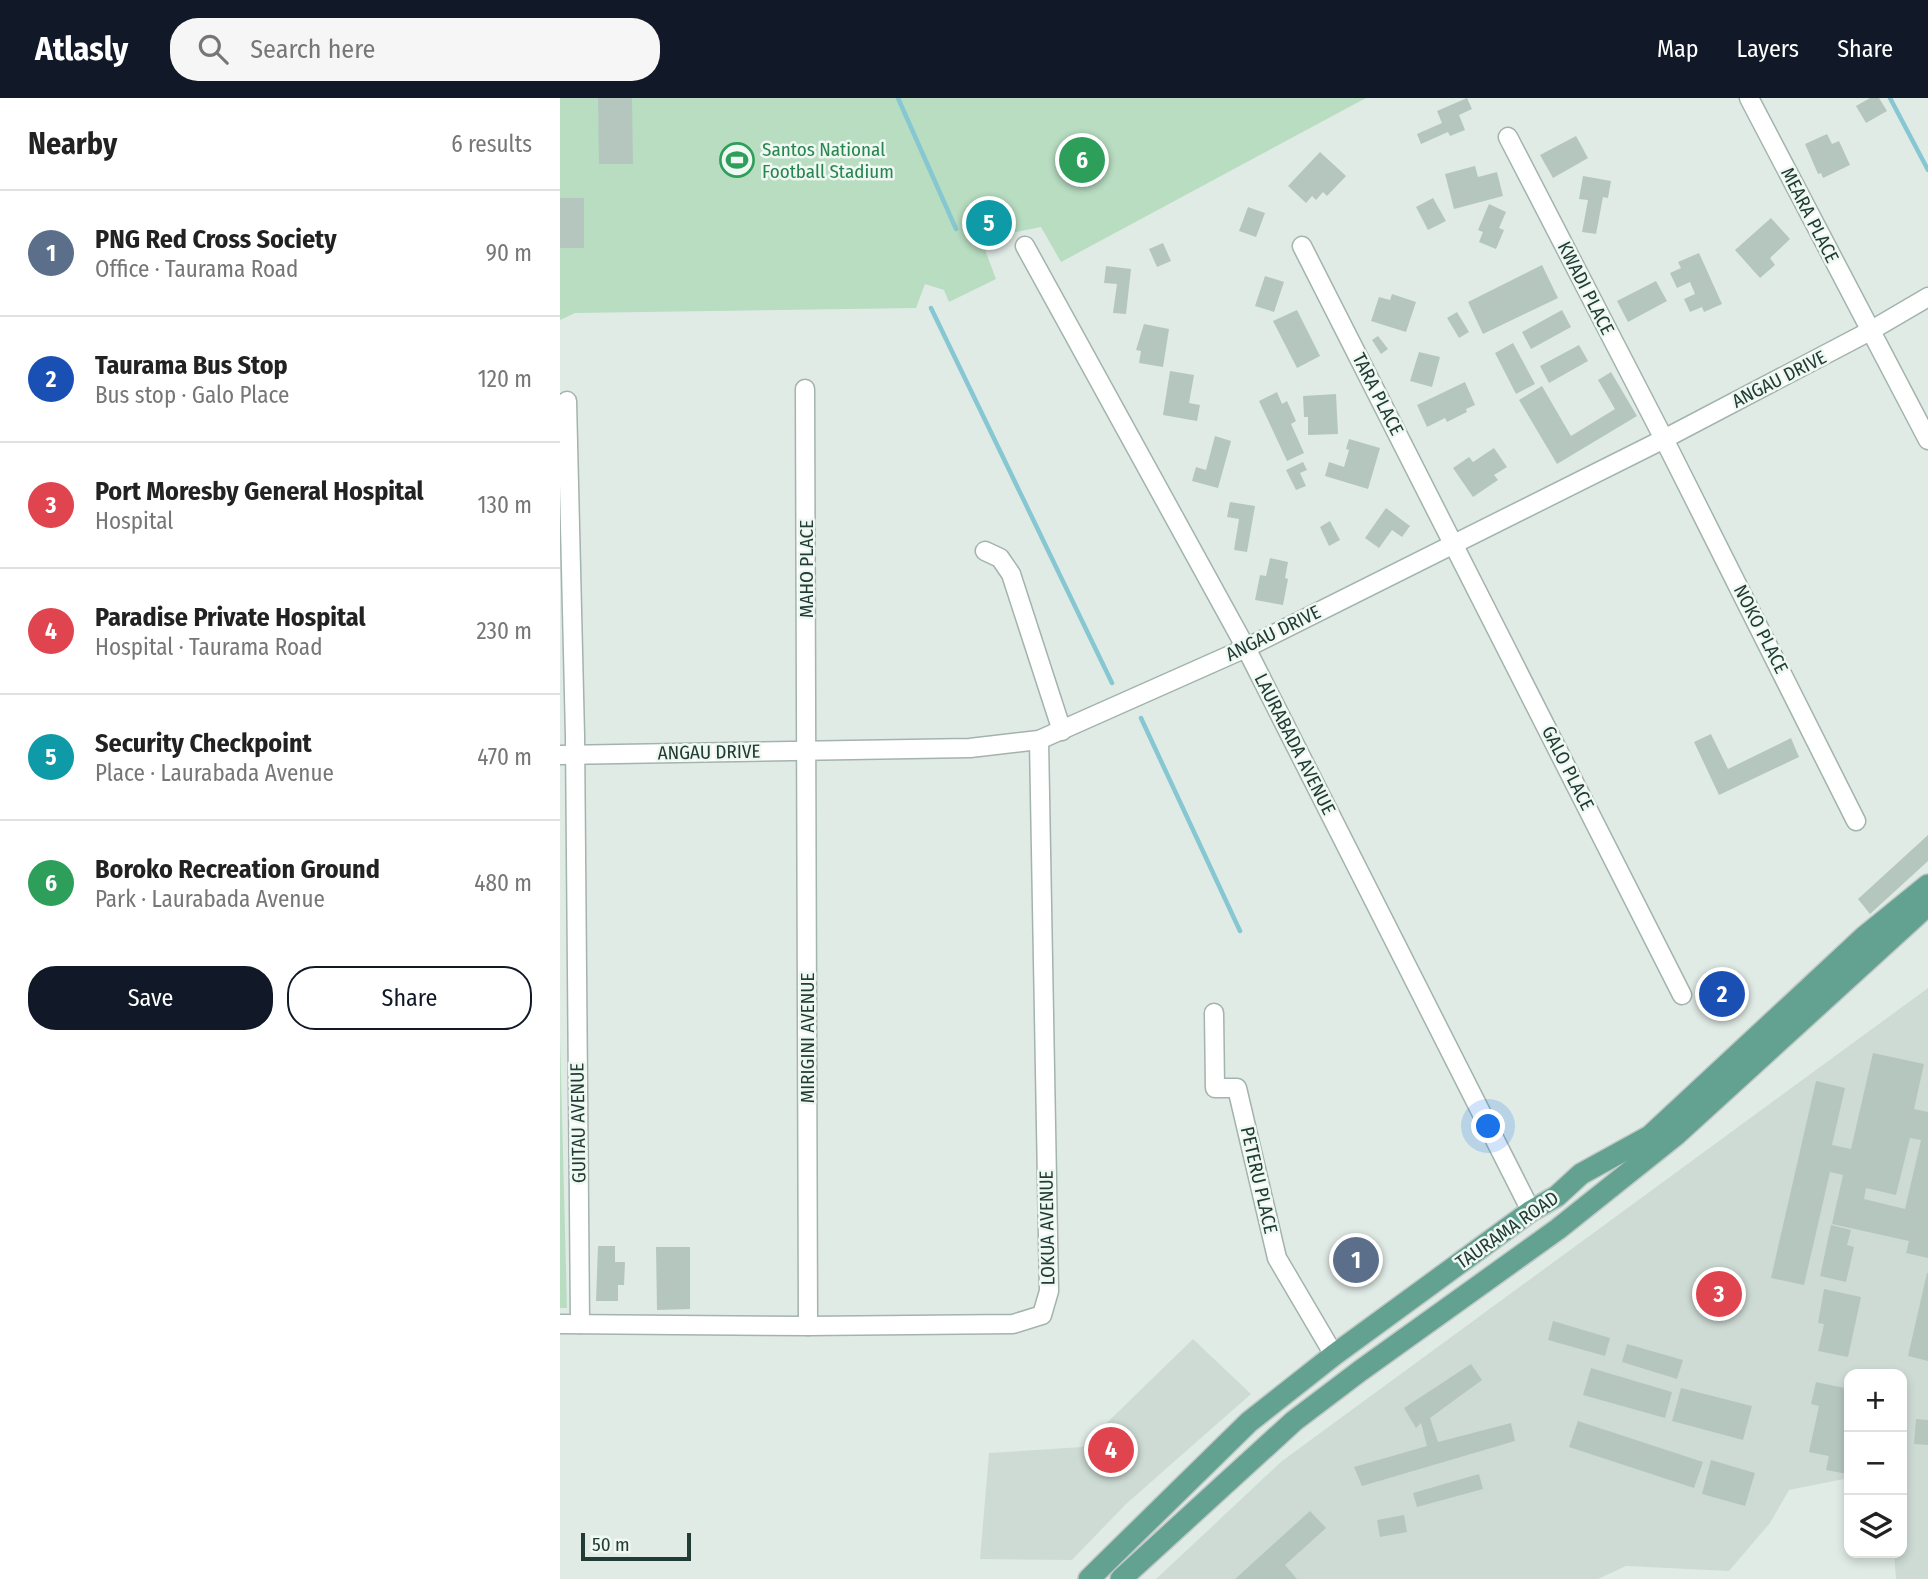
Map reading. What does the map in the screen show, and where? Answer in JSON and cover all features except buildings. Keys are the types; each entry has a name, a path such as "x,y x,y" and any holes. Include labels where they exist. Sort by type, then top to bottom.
{"main road":[{"name":"TAURAMA ROAD","path":"1089,1579 1249,1422 1334,1355 1531,1211 1557,1196 1581,1174 1650,1136 1864,937 1928,885"},
{"name":"TAURAMA ROAD","path":"1121,1579 1294,1422 1360,1371 1558,1229 1676,1135 1928,905"}],"street":[{"name":"MEARA PLACE","path":"1749,98 1928,440"},
{"name":"KWADI PLACE","path":"1508,137 1664,439"},
{"name":"LAURABADA AVENUE","path":"1025,246 1246,648 1531,1211"},
{"name":"TARA PLACE","path":"1302,246 1454,542"},
{"name":"ANGAU DRIVE","path":"567,754 970,748 1039,740 1246,648 1664,439 1870,331 1928,297"},
{"name":"MAHO PLACE","path":"805,388 807,750"},
{"name":"GUITAU AVENUE","path":"568,401 567,754 580,1324"},
{"name":"NOKO PLACE","path":"1664,439 1856,821"},
{"name":"GALO PLACE","path":"1454,542 1682,995"},
{"path":"985,551 1000,558 1011,574 1062,731"},
{"name":"LOKUA AVENUE","path":"560,1324 1013,1324 1042,1315 1049,1291 1039,740"},
{"name":"MIRIGINI AVENUE","path":"807,750 807,1326"},
{"name":"PETERU PLACE","path":"1214,1013 1215,1088 1237,1088 1277,1258 1334,1355"}],"shaded area":[{"path":"1928,988 1928,1579 1896,1579 1894,1558 1907,1558 1907,1369 1844,1369 1844,1479 1789,1490 1770,1523 1729,1571 1626,1566 1598,1579 1156,1579 1282,1461"},
{"path":"1193,1339 1251,1394 1126,1504 1072,1560 980,1559 989,1453 1082,1447"}],"green space":[{"name":"Santos National Football Stadium","path":"560,98 1366,98 1061,262 1041,227 981,239 996,279 949,302 944,290 925,284 916,308 575,313 560,320"},
{"path":"560,1036 567,1308 560,1308"}],"waterway":[{"path":"898,98 956,229"},
{"path":"1890,98 1928,170"},
{"path":"931,308 1112,683"},
{"path":"1141,718 1240,931"}],"place":[{"name":"Santos National Football Stadium","path":"737,160"},
{"name":"Boroko Recreation Ground","path":"1082,160"},
{"name":"Security Checkpoint","path":"989,223"},
{"name":"Taurama Bus Stop","path":"1722,994"},
{"name":"PNG Red Cross Society","path":"1356,1260"},
{"name":"Port Moresby General Hospital","path":"1719,1294"},
{"name":"Paradise Private Hospital","path":"1111,1450"}]}
